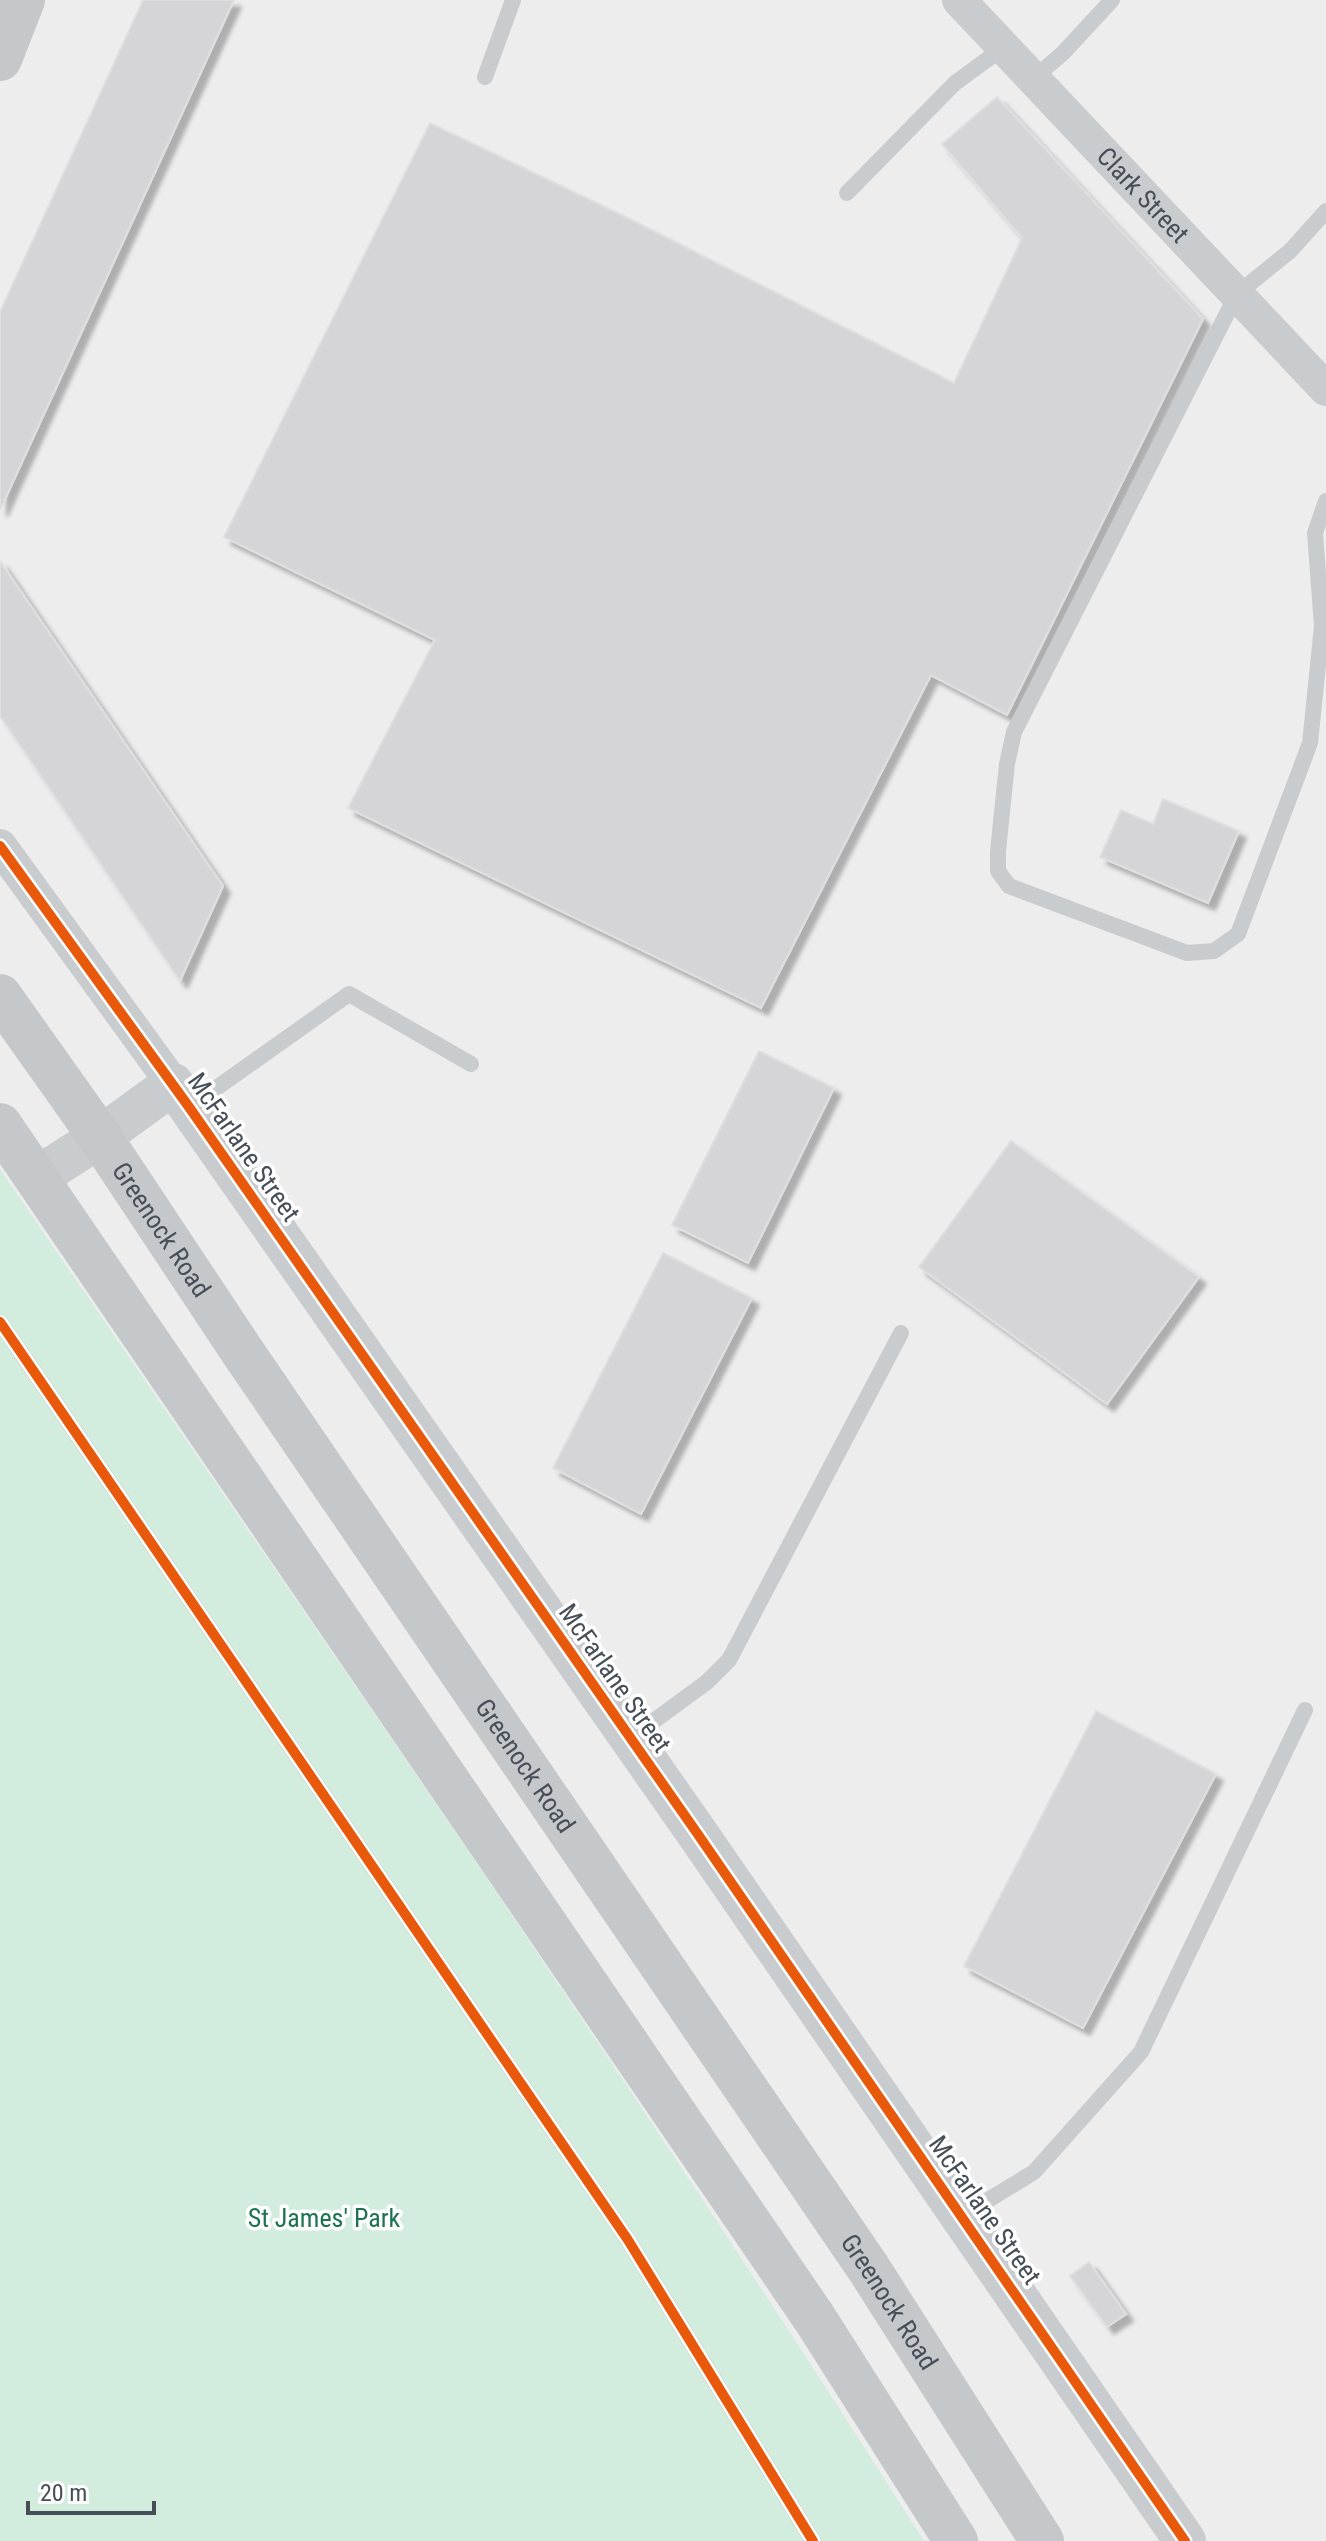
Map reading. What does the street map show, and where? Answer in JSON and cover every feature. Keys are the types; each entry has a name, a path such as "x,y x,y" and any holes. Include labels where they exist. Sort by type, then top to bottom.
{"main road":[{"path":"0,34 20,0"},
{"path":"0,59 20,0"},
{"name":"Greenock Road","path":"0,996 100,1137 244,1354 861,2256 1042,2541"},
{"path":"0,1125 815,2319 956,2541"}],"street":[{"name":"Clark Street","path":"959,0 1326,389"},
{"name":"McFarlane Street","path":"0,846 181,1096 631,1738 1185,2541"},
{"path":"36,1178 100,1137 181,1096"}],"lane":[{"path":"485,77 513,0"},
{"path":"1033,79 1063,53 1112,0"},
{"path":"847,193 955,83 1003,48"},
{"path":"1326,211 1290,251 1237,294 1014,732 1007,764 998,851 998,871 1009,886 1187,953 1214,951 1238,934 1310,743 1322,626 1315,533 1326,501"},
{"path":"181,1096 349,994 471,1064"},
{"path":"0,1322 628,2240 813,2541"},
{"path":"631,1738 707,1682 729,1660 901,1333"},
{"path":"962,2216 1034,2172 1141,2052 1305,1710"}],"green space":[{"name":"St James' Park","path":"0,1169 584,2022 924,2541 0,2541"}],"building":[{"path":"143,0 234,0 0,510 0,312"},
{"path":"997,97 1203,319 1007,715 931,675 761,1008 348,808 435,640 224,537 430,123 632,220 954,383 1022,238 942,144"},
{"path":"0,561 223,886 180,981 0,716"},
{"path":"1163,799 1239,831 1208,903 1100,857 1121,810 1153,824"},
{"path":"759,1051 834,1088 748,1263 672,1225"},
{"path":"1011,1141 1199,1277 1107,1404 919,1267"},
{"path":"663,1253 752,1298 641,1514 553,1468"},
{"path":"1096,1711 1216,1774 1083,2028 964,1966"},
{"path":"1089,2262 1126,2314 1107,2327 1070,2276"}],"cycle path":[{"path":"0,846 189,1107 697,1833 1185,2541"},
{"path":"0,1322 628,2240 813,2541"}]}
